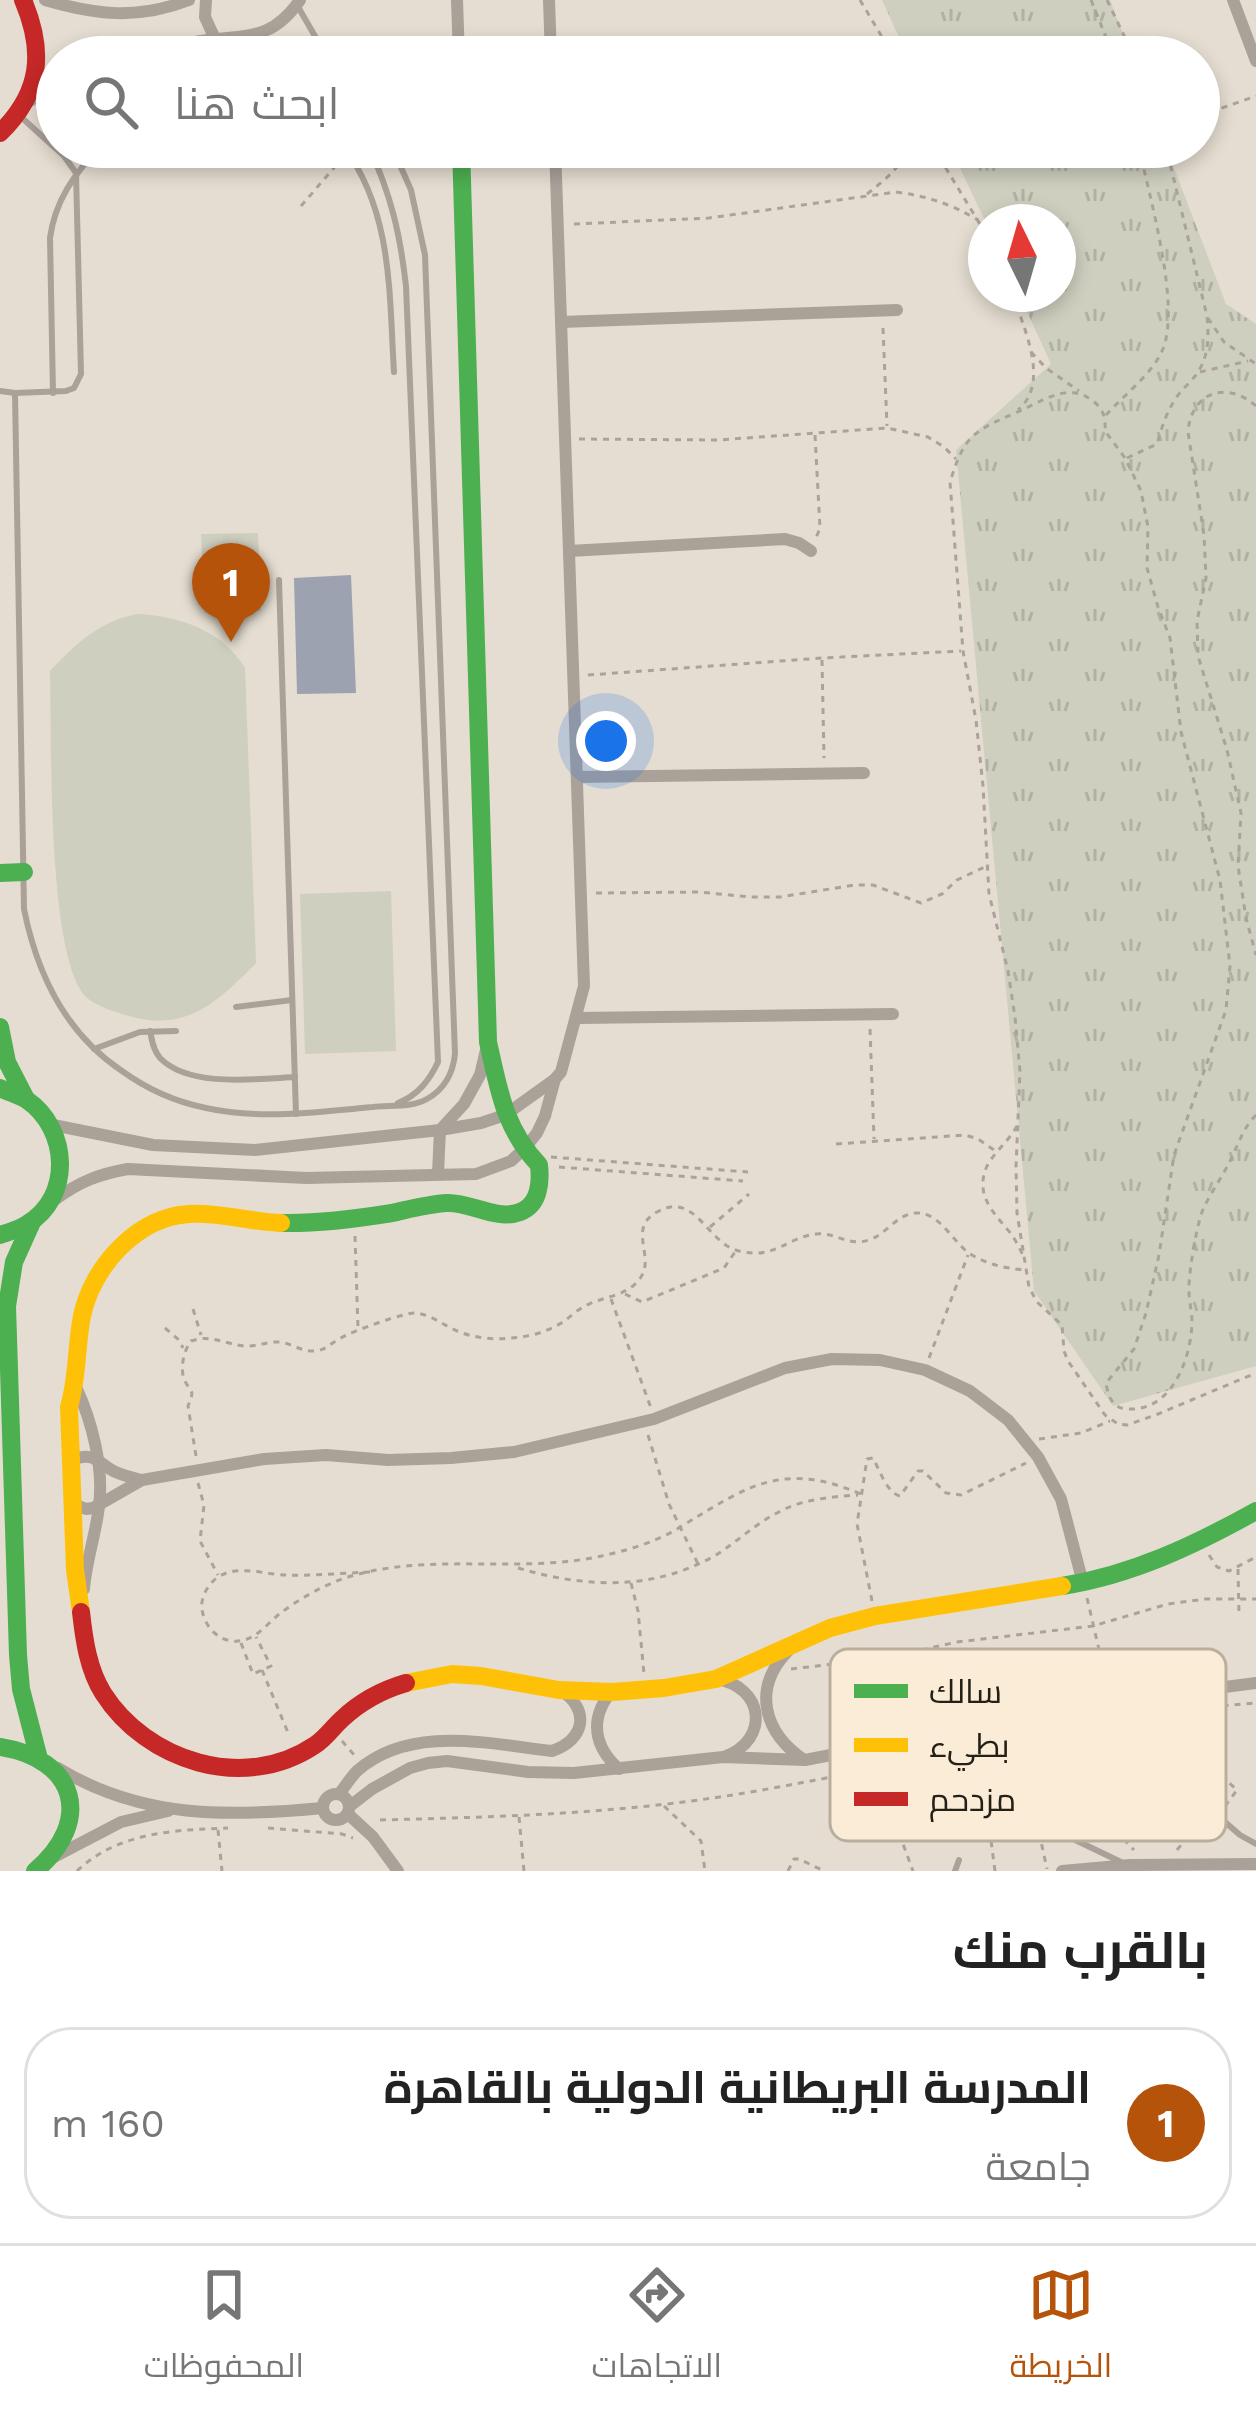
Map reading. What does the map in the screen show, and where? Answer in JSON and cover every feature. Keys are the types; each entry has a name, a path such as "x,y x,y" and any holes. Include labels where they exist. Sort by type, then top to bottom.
{"street":[{"path":"23,0 36,36"},
{"path":"45,0 84,12 127,15 189,0"},
{"path":"206,0 205,17 213,36"},
{"path":"457,0 458,36"},
{"path":"549,0 550,36"},
{"path":"1234,0 1256,61"},
{"path":"253,36 281,22 298,2"},
{"path":"1240,16 1256,12"},
{"path":"10,126 36,76"},
{"path":"10,126 36,104"},
{"path":"462,168 488,1042 505,1115 532,1156 542,1178 540,1191 535,1203 508,1215 450,1203 295,1225 192,1213 169,1217 148,1226 99,1272 85,1300 78,1331 76,1385 69,1407 75,1570 86,1650 100,1688 125,1722 158,1747 196,1763 237,1768 278,1762 316,1745 369,1698 395,1685 452,1674 559,1690 612,1692 716,1679 830,1628 875,1616 1084,1582 1147,1564 1201,1542 1256,1511"},
{"path":"52,1125 187,1148 306,1146 440,1130 505,1115 561,1072 584,986 556,168"},
{"path":"561,322 890,310"},
{"path":"569,551 785,538 808,549"},
{"path":"578,777 864,772"},
{"path":"0,874 23,872"},
{"path":"578,1018 893,1014"},
{"path":"0,1027 7,1062 25,1097"},
{"path":"438,1173 440,1130 464,1104 480,1075 488,1042"},
{"path":"532,1156 555,1079"},
{"path":"0,1088 25,1097 52,1125 62,1166 48,1205"},
{"path":"306,1146 306,1178"},
{"path":"41,1867 65,1840 71,1819 70,1797 62,1777 43,1758 25,1706 18,1655 8,1276 32,1222 75,1185 128,1169 306,1178 476,1174 532,1156"},
{"path":"0,1235 32,1222"},
{"path":"71,1503 86,1509 142,1480 264,1459 326,1455 388,1460 514,1452 649,1421 785,1368 832,1359 880,1360 925,1370 970,1391 1008,1420 1039,1456 1061,1499 1084,1582"},
{"path":"76,1385 90,1420 100,1504 82,1609"},
{"path":"70,1460 97,1457 110,1469 142,1480"},
{"path":"723,1757 748,1742 773,1671 799,1642"},
{"path":"716,1679 743,1688 788,1749 805,1760"},
{"path":"1226,1687 1256,1683"},
{"path":"559,1690 572,1697 579,1710 580,1724 566,1747 552,1751 448,1740 401,1748 364,1767 339,1794 327,1797 323,1808 328,1818 339,1820 372,1789 428,1763 447,1761 528,1772 619,1769 723,1757 805,1760 830,1755"},
{"path":"612,1692 598,1713 596,1726 606,1758 619,1769"},
{"path":"580,1724 596,1726"},
{"path":"0,1747 22,1748 85,1784 170,1810 238,1814 323,1808"},
{"path":"339,1794 398,1871"},
{"path":"41,1867 121,1822 170,1810"},
{"path":"1062,1871 1149,1864 1256,1864"}],"lane":[{"path":"298,2 316,36"},
{"path":"0,391 52,393 80,382 72,168"},
{"path":"52,393 50,238 53,215 81,168"},
{"path":"356,168 379,214 394,372"},
{"path":"378,168 400,235 406,286 438,1062 413,1097 394,1105"},
{"path":"15,393 24,909 40,971 73,1026 119,1070 146,1087 175,1100 239,1114 394,1105 419,1102 440,1090 454,1066 424,255 411,190 401,168"},
{"path":"279,580 296,1114"},
{"path":"236,1007 292,1000"},
{"path":"94,1049 150,1030 176,1030"},
{"path":"150,1030 161,1059 192,1074 238,1079 295,1077"},
{"path":"438,1062 454,1066"},
{"path":"426,1082 440,1090"},
{"path":"1226,1822 1256,1844"},
{"path":"1078,1841 1130,1865"},
{"path":"955,1871 958,1860"}],"path":[{"path":"860,0 884,36"},
{"path":"1091,0 1106,36"},
{"path":"1107,0 1125,36"},
{"path":"1220,109 1256,96"},
{"path":"301,206 331,168"},
{"path":"866,194 896,168"},
{"path":"946,168 968,204"},
{"path":"1105,416 1149,371 1168,333 1169,299 1143,168"},
{"path":"1126,458 1157,444 1165,417 1198,373 1209,336 1171,168"},
{"path":"557,225 709,218 896,192 925,196 968,214"},
{"path":"887,428 890,310"},
{"path":"1012,414 1031,394 1034,370 1018,312"},
{"path":"1207,316 1224,342 1256,364"},
{"path":"1030,350 1046,368 1101,409 1105,431 1126,458 1142,491 1148,568 1170,638 1181,732 1220,880 1230,967 1226,1010 1174,1155 1146,1313 1134,1349 1106,1383 1109,1397 1120,1407 1155,1403 1173,1388 1192,1322 1189,1284 1202,1212 1246,1125 1256,1115"},
{"path":"1198,373 1249,361"},
{"path":"1085,395 1058,393 988,424 956,460 950,482 989,894 1015,1017 1017,1214 1026,1270 1036,1303 1058,1320 1069,1361 1111,1420 1126,1425 1256,1373"},
{"path":"1256,406 1241,394 1216,393 1198,404 1188,432 1206,578 1197,621 1198,656 1228,750 1241,813 1238,866 1256,955"},
{"path":"566,440 718,440 887,428 928,437 956,460"},
{"path":"808,549 820,529 815,433"},
{"path":"574,676 963,651"},
{"path":"822,658 825,773"},
{"path":"582,893 780,897 873,885 921,903 988,865"},
{"path":"870,1015 874,1141"},
{"path":"1019,1121 988,1164 983,1193 987,1206 1024,1256"},
{"path":"836,1144 965,1135 979,1138 998,1152"},
{"path":"532,1156 748,1172"},
{"path":"532,1156 742,1181"},
{"path":"708,1228 749,1194"},
{"path":"184,1350 191,1340 213,1337 241,1346 279,1342 311,1352 409,1313 484,1339 537,1334 635,1283 644,1270 641,1237 647,1219 668,1208 690,1210 719,1243 758,1255 812,1234 865,1241 901,1217 915,1214 934,1218 969,1253 996,1267 1026,1270"},
{"path":"354,1219 358,1330"},
{"path":"623,1293 643,1302 724,1268 736,1251"},
{"path":"925,1370 969,1253"},
{"path":"610,1297 670,1504 698,1564"},
{"path":"193,1310 202,1337"},
{"path":"165,1328 184,1350 184,1378 193,1395 188,1406 194,1471 204,1505 200,1541 219,1576"},
{"path":"1026,1442 1082,1433 1111,1420"},
{"path":"875,1616 856,1524 868,1458 897,1496 923,1471 946,1493 961,1496 1039,1456"},
{"path":"370,1571 283,1576 238,1570 219,1576 203,1598 203,1616 220,1638 240,1641 256,1635 306,1597 370,1571 408,1564 511,1565 595,1558 629,1550 680,1528 724,1499 775,1480 833,1483 861,1495"},
{"path":"511,1565 577,1582 655,1580 698,1564 777,1513 822,1498 861,1495"},
{"path":"1201,1542 1217,1568 1229,1571 1256,1557"},
{"path":"1238,1567 1239,1615"},
{"path":"630,1582 638,1610 645,1689"},
{"path":"1084,1582 1099,1649"},
{"path":"926,1649 1093,1625 1168,1604 1256,1599"},
{"path":"240,1641 253,1674 272,1666 256,1635"},
{"path":"773,1671 830,1664"},
{"path":"262,1670 296,1754"},
{"path":"333,1729 364,1767"},
{"path":"1226,1778 1237,1790 1226,1806"},
{"path":"663,1804 701,1841 705,1871"},
{"path":"519,1816 524,1871"},
{"path":"262,1827 342,1834 364,1846"},
{"path":"218,1828 223,1871"},
{"path":"77,1871 98,1854 138,1837 240,1828"},
{"path":"902,1841 913,1871"},
{"path":"991,1841 995,1871"},
{"path":"1040,1841 1047,1871"},
{"path":"1126,1841 1149,1864"},
{"path":"1165,1865 1184,1841"},
{"path":"788,1871 799,1858 824,1871"}],"green space":[{"path":"882,0 1110,0 1124,36 898,36"},
{"path":"960,168 1174,168 1226,304 1256,324 1256,1366 1113,1406 1034,1291 956,450 1051,364 1027,312 1076,312 1076,204 977,204"},
{"path":"258,533 261,611 205,613 201,534"},
{"path":"137,614 168,618 212,635 245,668 256,963 215,1001 168,1020 129,1016 87,998 74,975 64,939 54,843 50,671 89,635"},
{"path":"391,891 396,1051 305,1054 300,894"}],"shaded area":[{"path":"351,575 356,693 297,694 294,578"}],"traffic: fast":[{"path":"281,1223 350,1219 447,1203 511,1214 531,1204 539,1186 539,1165 510,1122 488,1042 462,168"},
{"path":"0,873 24,872"},
{"path":"0,1027 7,1062 25,1097"},
{"path":"0,1088 27,1100 41,1113 58,1145 60,1163 58,1181 42,1212 24,1226 0,1235"},
{"path":"32,1222 14,1262 7,1306 18,1655 21,1689 38,1755"},
{"path":"1062,1586 1162,1557 1256,1511"},
{"path":"0,1747 46,1764 68,1795 65,1832 35,1871"}],"traffic: slow":[{"path":"81,1612 69,1407 82,1316 96,1280 135,1235 170,1217 201,1214 281,1223"},
{"path":"406,1683 452,1674 559,1690 664,1688 716,1679 830,1628 875,1616 1062,1586"}],"traffic: jam":[{"path":"0,133 24,103 35,71 34,37 23,0"},
{"path":"81,1612 90,1664 103,1693 144,1737 198,1763 258,1767 287,1759 319,1742 364,1702 406,1683"}],"place":[{"name":"المدرسة البريطانية الدولية بالقاهرة","path":"231,642"}]}
